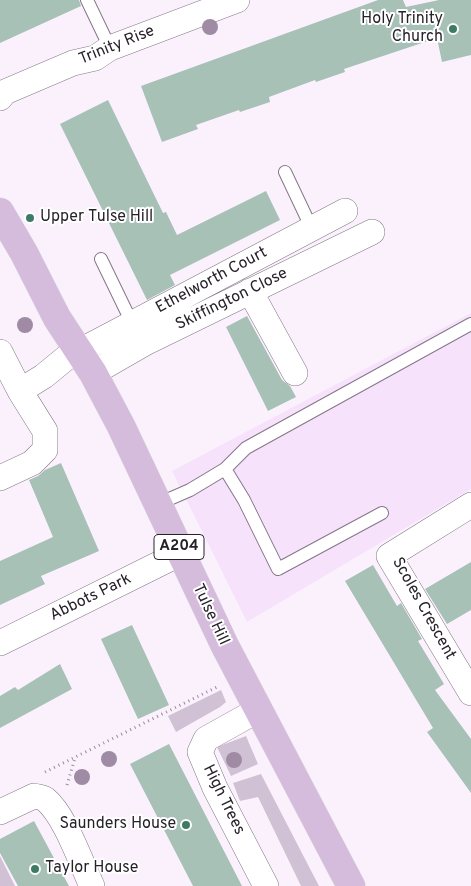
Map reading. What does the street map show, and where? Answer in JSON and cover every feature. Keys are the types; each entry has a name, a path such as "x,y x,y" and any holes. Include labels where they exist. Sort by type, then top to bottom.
{"main road":[{"name":"Tulse Hill","path":"0,212 24,253 57,318 84,357 121,426 224,646 351,886"}],"street":[{"name":"Trinity Rise","path":"0,98 5,92 74,63 96,58 110,48 237,0"},
{"name":"Ethelworth Court","path":"84,357 132,323 345,212"},
{"name":"Skiffington Close","path":"84,357 148,342 372,232"},
{"path":"250,291 295,372"},
{"path":"0,352 20,391 45,431 44,450 32,463 0,478"},
{"path":"20,391 44,376 84,357"},
{"name":"Scoles Crescent","path":"471,505 389,556 471,693"},
{"name":"Abbots Park","path":"0,643 181,554"},
{"name":"High Trees","path":"258,710 206,739 200,752 215,788 266,886"},
{"path":"0,812 34,796 44,798 58,815 66,829 92,886"}],"lane":[{"path":"86,0 110,48"},
{"path":"285,172 312,229"},
{"path":"101,258 132,323"},
{"path":"158,504 190,490 225,470 246,448 471,324"},
{"path":"225,470 244,500 278,569 382,513"}],"path":[{"path":"40,774 219,686"}],"shaded area":[{"path":"471,313 471,489 247,622 172,471"},
{"path":"221,690 226,702 176,732 168,716"},
{"path":"246,736 258,764 231,776 217,747"},
{"path":"261,774 319,886 301,886 258,797 240,801 233,783"},
{"path":"0,856 15,886 0,886"}],"building":[{"path":"0,0 79,0 81,6 0,43"},
{"path":"378,0 403,0 406,7 439,0 471,0 471,55 442,62 437,38 344,69 345,72 316,82 315,80 269,97 270,102 240,112 239,110 196,125 198,129 162,142 141,86"},
{"path":"108,100 163,213 166,212 177,235 266,191 280,220 170,275 175,285 147,300 60,124"},
{"path":"247,316 282,380 290,386 296,397 268,411 226,327"},
{"path":"61,463 99,551 41,576 45,584 0,605 0,561 53,537 29,480"},
{"path":"471,562 471,610 447,624 425,589"},
{"path":"373,565 397,606 401,603 422,639 418,641 444,684 435,690 471,739 471,793 427,732 433,728 345,581"},
{"path":"132,625 169,705 138,719 101,639"},
{"path":"60,664 72,689 0,728 0,696 15,687 18,690"},
{"name":"Saunders House","path":"169,744 242,886 193,886 130,764"},
{"name":"Taylor House","path":"34,821 69,886 18,886 0,853 0,839"}],"place":[{"name":"Holy Trinity Church","path":"453,29"},
{"name":"Upper Tulse Hill","path":"30,218"},
{"name":"Saunders House","path":"186,825"},
{"name":"Taylor House","path":"35,869"}]}
